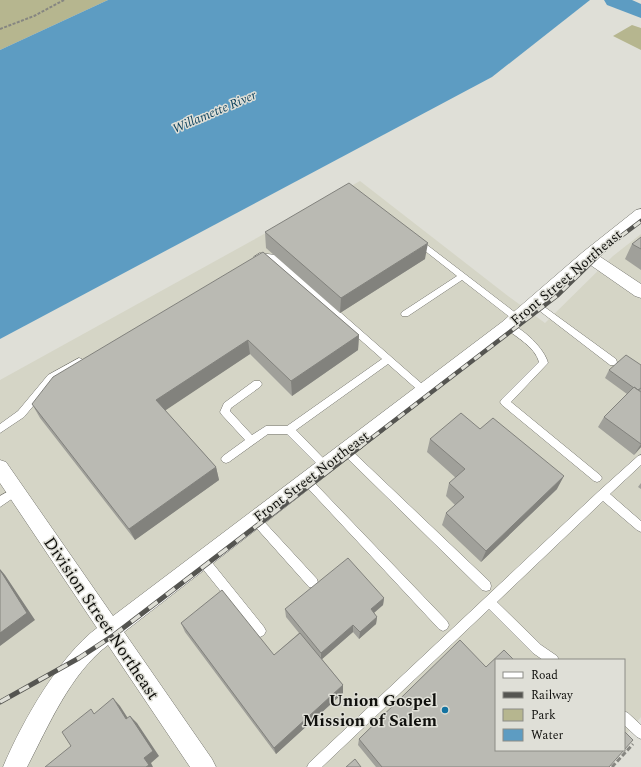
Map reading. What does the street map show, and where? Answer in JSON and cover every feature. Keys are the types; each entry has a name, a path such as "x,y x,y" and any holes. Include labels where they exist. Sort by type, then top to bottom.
{"street":[{"name":"Front Street Northeast","path":"15,767 54,695 67,675 91,645 513,323 588,256 641,214"},
{"path":"588,256 641,292"},
{"name":"Division Street Northeast","path":"0,468 8,497 110,630 204,767"}],"lane":[{"path":"414,238 462,276 513,323 536,349 544,363 505,402 597,478"},
{"path":"247,264 260,256 272,257 424,390"},
{"path":"405,314 462,276"},
{"path":"535,303 613,362"},
{"path":"0,429 21,414 51,378 85,359"},
{"path":"226,459 266,430 289,430 388,359"},
{"path":"251,440 225,412 227,406 257,384"},
{"path":"289,430 324,466"},
{"path":"345,450 486,586"},
{"path":"313,767 641,459"},
{"path":"306,480 443,625"},
{"path":"603,494 641,527"},
{"path":"255,519 313,583"},
{"path":"202,559 260,632"},
{"path":"489,602 537,649 552,659"},
{"path":"625,718 639,736"}],"path":[{"path":"0,30 34,16 64,0"},
{"path":"612,767 639,736"}],"shaded area":[{"path":"360,181 545,323 613,256 641,234 641,717 625,736 625,659 495,659 495,751 599,767 0,767 0,380"}],"green space":[{"path":"0,0 108,0 0,50"},
{"path":"632,25 641,28 641,50 613,36"}],"water":[{"name":"Willamette River","path":"108,0 590,0 492,77 0,339 0,50"}],"building":[{"path":"349,183 428,243 341,298 265,232"},
{"path":"641,237 641,249 632,244"},
{"path":"263,252 359,335 291,381 248,340 156,400 216,467 129,529 32,404 53,377"},
{"path":"626,355 641,365 641,388 638,390 609,370"},
{"path":"634,387 641,392 641,444 604,417"},
{"path":"461,413 480,429 493,418 564,476 486,551 446,513 464,497 449,483 465,469 430,439"},
{"path":"348,558 384,598 371,609 377,617 360,632 353,625 321,653 285,609"},
{"path":"0,570 27,613 0,633"},
{"path":"222,590 274,655 300,633 343,685 274,748 181,623"},
{"name":"Union Gospel Mission of Salem","path":"460,640 486,667 504,650 513,659 495,659 495,751 623,751 609,767 382,767 359,739"},
{"path":"113,698 126,719 130,716 153,751 144,758 149,765 146,767 45,767 71,746 62,732 91,709 94,714"},
{"path":"625,732 633,740 625,749"},
{"path":"355,759 361,767 346,767"}],"waterway":[{"path":"615,0 641,12"}],"railway":[{"path":"360,447 558,295 608,246 641,221"},
{"path":"0,702 79,658 114,635 361,446"}],"place":[{"name":"Union Gospel Mission of Salem","path":"445,710"}]}
